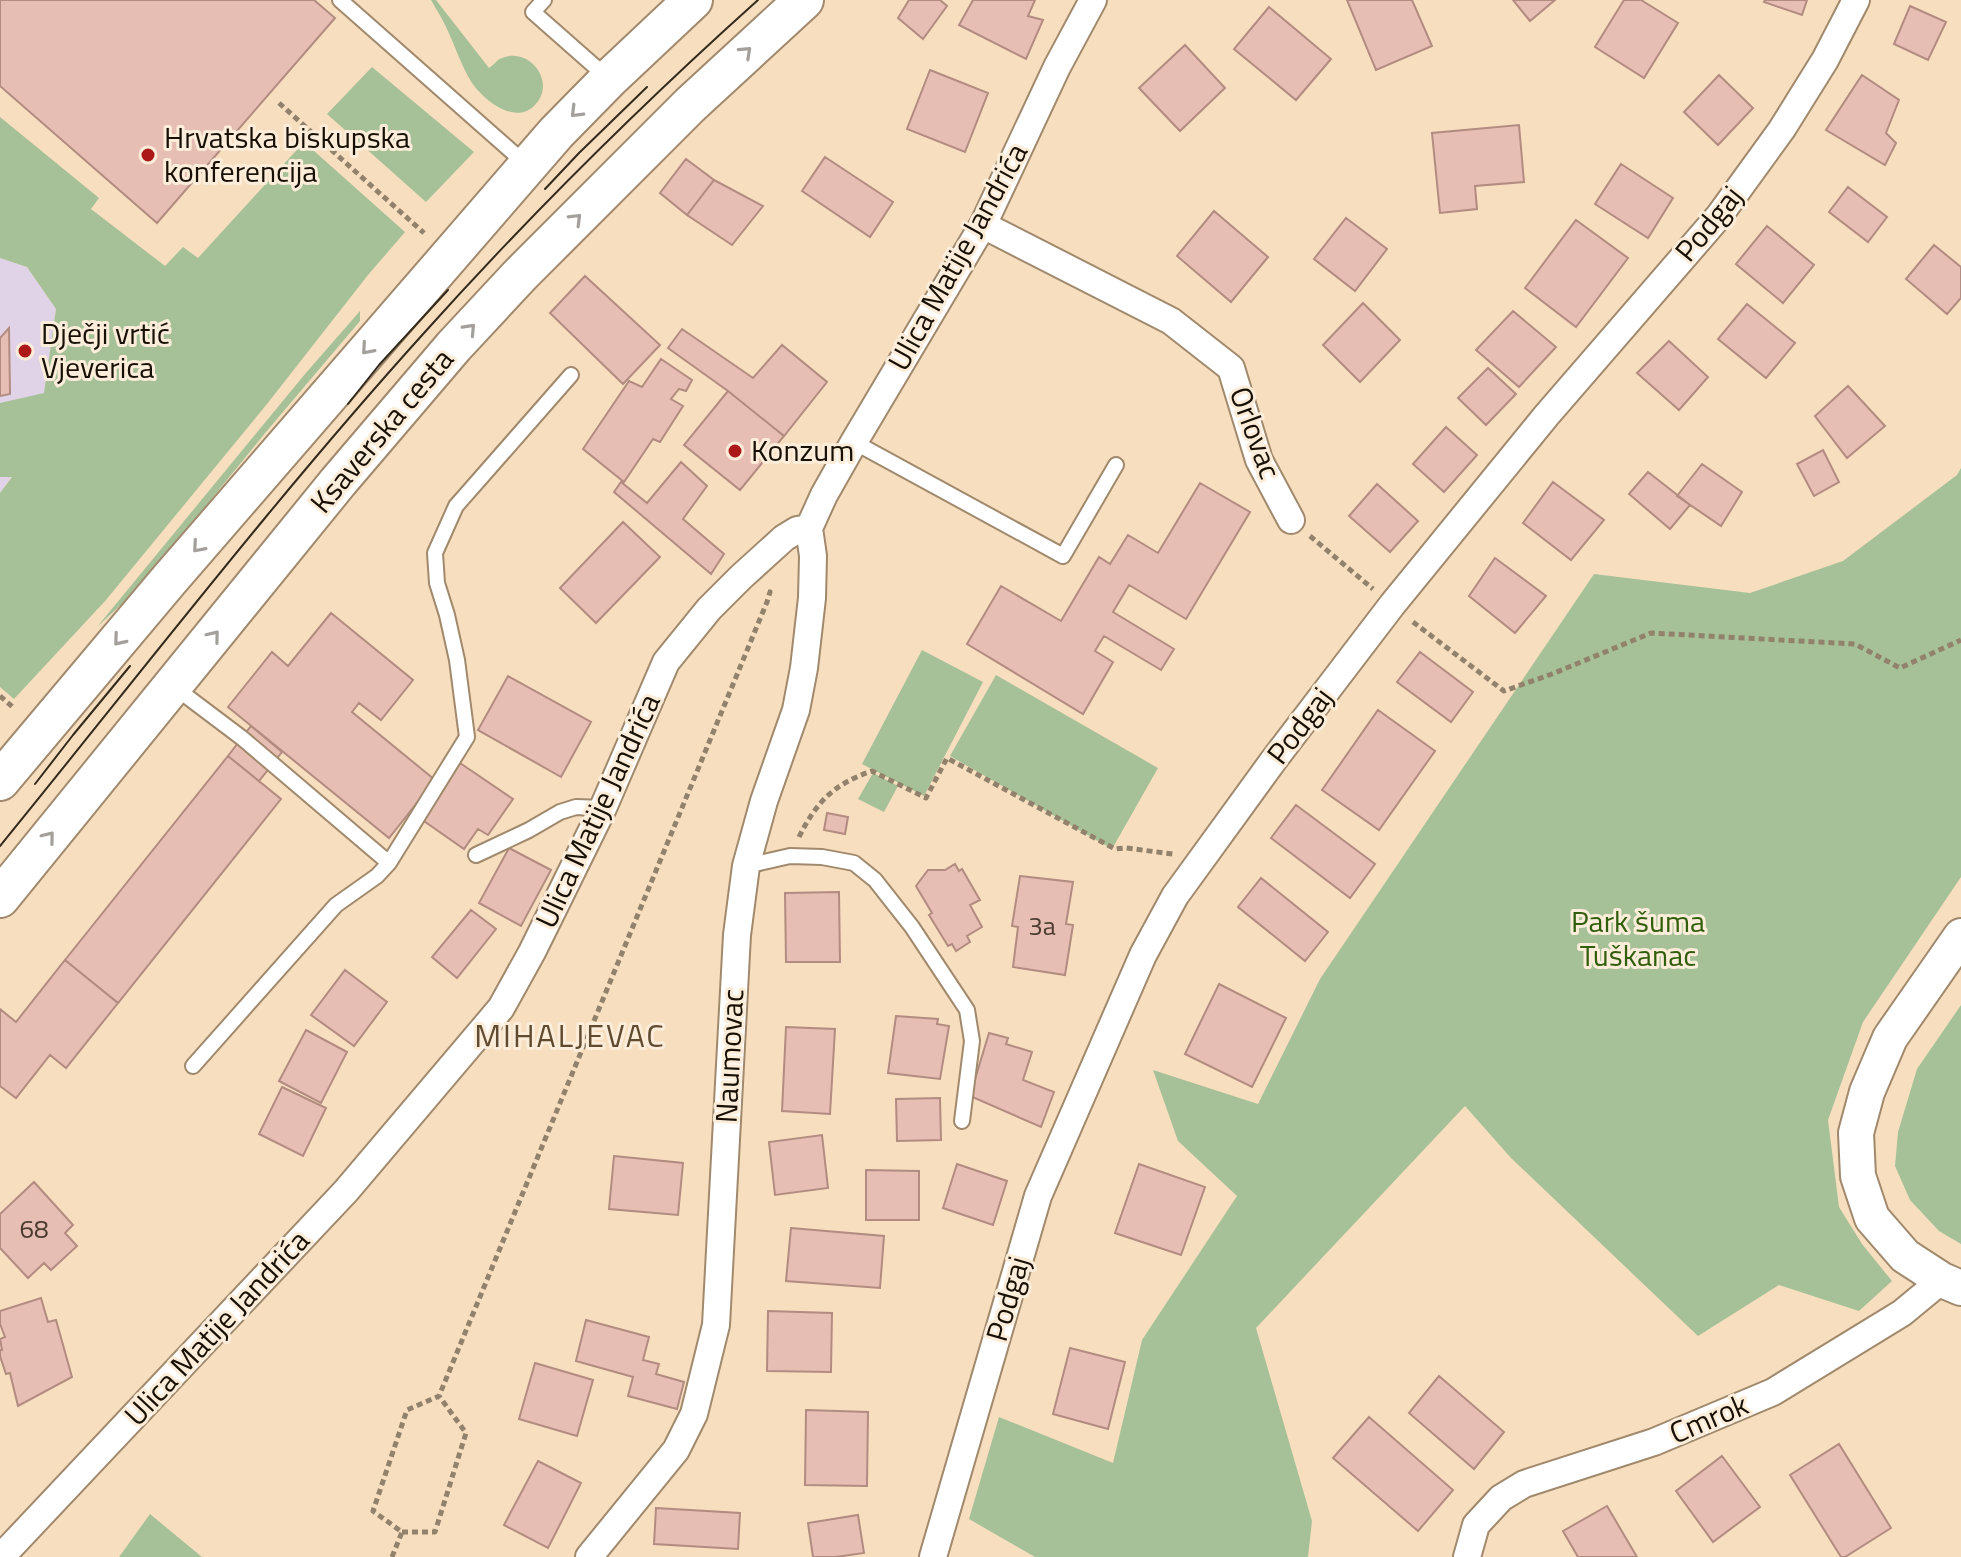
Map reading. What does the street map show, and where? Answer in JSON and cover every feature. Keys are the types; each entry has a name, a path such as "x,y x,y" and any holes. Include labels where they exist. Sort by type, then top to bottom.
{"main road":[{"path":"0,781 527,165 609,79 693,0"},
{"name":"Ksaverska cesta","path":"0,898 338,482 454,346 521,274 690,105 804,0"}],"street":[{"name":"Ulica Matije Jandrića","path":"1,1557 346,1191 501,1008 603,808 666,662 709,609 741,577 784,538 797,530 809,528 854,442 983,225 1057,67 1093,0"},
{"name":"Podgaj","path":"933,1557 1038,1196 1143,955 1175,896 1392,605 1546,416 1719,216 1782,129 1825,60 1856,0"},
{"name":"Orlovac","path":"983,225 1171,321 1231,368 1259,460 1291,520"},
{"name":"Naumovac","path":"589,1557 676,1450 694,1414 716,1325 737,935 746,866 764,801 796,710 804,668 812,598 813,556 809,528"},
{"path":"1951,1284 1905,1256 1872,1218 1858,1176 1856,1133 1867,1092 1890,1038 1961,936"},
{"name":"Cmrok","path":"1467,1557 1476,1525 1501,1498 1524,1484 1654,1442 1773,1392 1951,1284"}],"lane":[{"path":"340,0 527,165"},
{"path":"544,0 533,12 609,79"},
{"path":"193,1066 336,905 377,876 389,863 467,737 457,660 437,583 435,553 456,506 571,375"},
{"path":"854,442 1063,556 1116,465"},
{"path":"173,686 242,738 389,863"},
{"path":"476,855 560,812 576,807 603,808"},
{"path":"746,866 790,856 822,857 854,863 875,880 912,927 967,1010 972,1041 962,1121"}],"path":[{"path":"279,103 425,234"},
{"path":"1291,520 1382,597"},
{"path":"439,1396 466,1433 435,1532 402,1532 373,1511 407,1410 439,1396 767,602"},
{"path":"1406,616 1504,691 1651,633 1855,644 1900,668 1961,640"},
{"path":"0,696 15,709"},
{"path":"790,856 813,810 836,787 872,771 926,798 947,758 1115,849 1175,854"},
{"path":"392,1557 402,1532"}],"shaded area":[{"name":"Dječji vrtić Vjeverica","path":"0,258 27,267 56,309 44,394 12,476 0,493"}],"green space":[{"path":"431,0 436,0 489,68 509,56 529,61 536,68 543,86 534,106 518,113 509,112 477,90"},
{"path":"372,67 474,152 426,202 327,114"},
{"path":"0,117 99,198 91,209 165,266 183,247 198,258 304,142 405,232 106,600 14,699 0,687 0,493 12,477 0,477 0,403 44,393 56,309 27,267 0,258"},
{"path":"360,311 360,321 139,588 97,627 305,374"},
{"name":"Park šuma Tuškanac","path":"1961,468 1961,877 1863,1022 1828,1120 1839,1207 1862,1244 1892,1281 1859,1311 1779,1285 1698,1336 1511,1158 1465,1106 1256,1328 1312,1521 1308,1557 1035,1557 969,1519 999,1417 1113,1463 1142,1340 1237,1196 1178,1141 1153,1070 1258,1104 1320,979 1594,574 1750,593 1843,561 1957,475"},
{"path":"922,650 983,682 924,796 862,764"},
{"path":"996,675 1158,768 1112,849 950,756"},
{"path":"873,773 898,786 884,812 858,799"},
{"path":"1961,1005 1961,1244 1939,1231 1910,1200 1895,1166 1898,1132 1917,1069"},
{"path":"150,1514 202,1557 119,1557"}],"building":[{"name":"Hrvatska biskupska konferencija","path":"0,0 314,0 335,18 157,223 0,86"},
{"path":"909,0 940,0 947,6 923,39 898,18"},
{"path":"973,0 1035,0 1028,16 1043,20 1026,59 959,25"},
{"path":"1347,0 1412,0 1432,46 1376,70"},
{"path":"1513,0 1555,0 1530,21"},
{"path":"1624,0 1641,0 1678,23 1644,78 1595,47"},
{"path":"1765,0 1807,0 1802,15"},
{"path":"1910,6 1946,22 1928,60 1894,44"},
{"path":"1269,7 1331,59 1296,100 1234,49"},
{"path":"1185,45 1225,88 1180,131 1139,88"},
{"path":"930,70 988,93 965,152 907,129"},
{"path":"1719,75 1753,108 1718,145 1684,112"},
{"path":"1862,75 1899,100 1886,133 1896,143 1885,165 1826,130"},
{"path":"1519,125 1524,182 1475,186 1477,209 1440,213 1432,133"},
{"path":"825,157 893,202 870,237 802,191"},
{"path":"686,159 714,180 687,215 660,193"},
{"path":"1621,164 1673,198 1648,238 1595,204"},
{"path":"714,180 763,206 732,245 687,215"},
{"path":"1848,187 1887,217 1868,242 1829,212"},
{"path":"1214,211 1268,257 1231,302 1177,256"},
{"path":"1346,218 1387,249 1355,291 1314,259"},
{"path":"1576,220 1628,258 1576,327 1525,288"},
{"path":"1767,226 1814,265 1783,303 1736,264"},
{"path":"1934,245 1961,267 1961,298 1947,314 1906,279"},
{"path":"585,276 660,345 623,384 550,313"},
{"path":"1363,303 1400,340 1360,382 1323,345"},
{"path":"1747,304 1795,343 1766,378 1718,339"},
{"path":"1513,311 1556,347 1519,387 1476,350"},
{"path":"9,328 10,394 0,396 0,338"},
{"path":"682,329 753,378 782,345 827,382 784,436 668,348"},
{"path":"1669,341 1708,377 1679,410 1637,373"},
{"path":"661,359 692,380 686,391 679,389 671,399 683,406 660,442 653,439 624,482 583,449 629,381 642,387"},
{"path":"1488,368 1516,394 1486,425 1458,398"},
{"path":"1848,386 1885,426 1847,458 1815,416"},
{"path":"728,391 784,436 740,490 684,445"},
{"path":"1446,427 1477,455 1444,492 1413,464"},
{"path":"1823,450 1839,482 1814,496 1797,464"},
{"path":"681,462 707,486 683,519 724,554 711,574 614,492 621,482 647,503"},
{"path":"1702,464 1742,492 1721,526 1677,496"},
{"path":"1648,472 1690,505 1670,529 1629,494"},
{"path":"1553,482 1604,520 1571,560 1523,523"},
{"path":"1200,483 1250,512 1186,619 1129,585 1113,612 1174,649 1161,670 1104,636 1095,651 1113,662 1083,714 967,644 1001,586 1061,621 1099,557 1110,564 1128,535 1158,553"},
{"path":"1377,484 1418,521 1390,552 1349,516"},
{"path":"623,522 660,557 596,623 560,588"},
{"path":"1495,558 1546,596 1515,633 1469,596"},
{"path":"331,613 413,680 381,720 359,703 352,712 435,780 389,838 228,707 272,652 288,666"},
{"path":"1420,652 1473,692 1451,722 1397,682"},
{"path":"508,676 591,722 561,777 478,730"},
{"path":"1378,710 1435,751 1379,830 1322,790"},
{"path":"251,726 282,752 259,781 228,756"},
{"path":"228,756 281,799 118,1003 65,960"},
{"path":"460,763 513,799 488,835 478,829 464,849 421,819"},
{"path":"1296,805 1375,864 1350,898 1271,838"},
{"path":"827,813 848,817 845,834 824,830"},
{"path":"509,848 551,870 521,926 479,903"},
{"path":"955,864 959,871 962,869 980,900 970,905 982,927 967,936 970,942 956,951 952,944 948,946 916,886 928,870 945,870"},
{"path":"1020,876 1073,882 1066,924 1073,925 1065,975 1013,967 1018,927 1012,926"},
{"path":"1261,878 1328,932 1305,961 1238,907"},
{"path":"839,892 840,962 786,962 785,893"},
{"path":"471,910 496,929 457,978 432,957"},
{"path":"65,960 118,1003 66,1068 50,1055 16,1098 0,1086 0,1009 16,1022"},
{"path":"345,970 387,1002 354,1046 311,1015"},
{"path":"1219,984 1286,1018 1252,1087 1185,1054"},
{"path":"896,1016 938,1019 937,1024 949,1026 940,1079 888,1073"},
{"path":"786,1027 835,1029 830,1114 782,1111"},
{"path":"306,1030 347,1052 321,1103 279,1081"},
{"path":"989,1033 1008,1038 1006,1044 1032,1052 1023,1080 1054,1092 1041,1127 970,1096"},
{"path":"282,1087 326,1108 303,1156 259,1134"},
{"path":"940,1098 941,1140 897,1141 896,1099"},
{"path":"822,1135 828,1188 775,1195 769,1142"},
{"path":"614,1156 683,1163 678,1215 609,1209"},
{"path":"957,1164 1007,1181 993,1225 943,1208"},
{"path":"1139,1164 1205,1187 1181,1255 1115,1233"},
{"path":"866,1170 919,1171 919,1220 866,1220"},
{"path":"34,1182 73,1225 65,1233 77,1246 51,1270 44,1263 28,1278 0,1248 0,1214"},
{"path":"791,1228 884,1236 880,1288 786,1281"},
{"path":"41,1298 48,1322 56,1320 72,1377 18,1406 10,1373 6,1374 0,1356 0,1339 5,1337 0,1324 0,1311"},
{"path":"768,1311 832,1313 831,1372 767,1371"},
{"path":"586,1320 649,1337 643,1360 659,1364 656,1374 684,1382 677,1409 628,1396 633,1377 576,1361"},
{"path":"1070,1348 1125,1362 1108,1429 1053,1414"},
{"path":"535,1363 593,1380 577,1436 519,1419"},
{"path":"1439,1376 1504,1432 1474,1469 1409,1413"},
{"path":"806,1410 868,1412 867,1486 805,1485"},
{"path":"1369,1417 1453,1490 1418,1531 1333,1458"},
{"path":"1839,1444 1891,1528 1845,1557 1841,1557 1790,1475"},
{"path":"1722,1456 1760,1507 1713,1542 1676,1491"},
{"path":"538,1461 581,1483 548,1548 504,1525"},
{"path":"1607,1506 1637,1557 1578,1557 1563,1531"},
{"path":"656,1508 740,1513 738,1549 654,1544"},
{"path":"858,1515 864,1553 813,1557 808,1523"}],"tram line":[{"path":"0,846 261,522 424,333 586,162 758,0"},
{"path":"545,189 647,87"},
{"path":"348,404 379,365 448,290"},
{"path":"35,784 130,666"}],"place":[{"name":"Hrvatska biskupska konferencija","path":"148,155"},
{"name":"Dječji vrtić Vjeverica","path":"25,351"},
{"name":"Konzum","path":"735,451"}],"district":[{"name":"MIHALJEVAC","path":"570,1036"}]}
